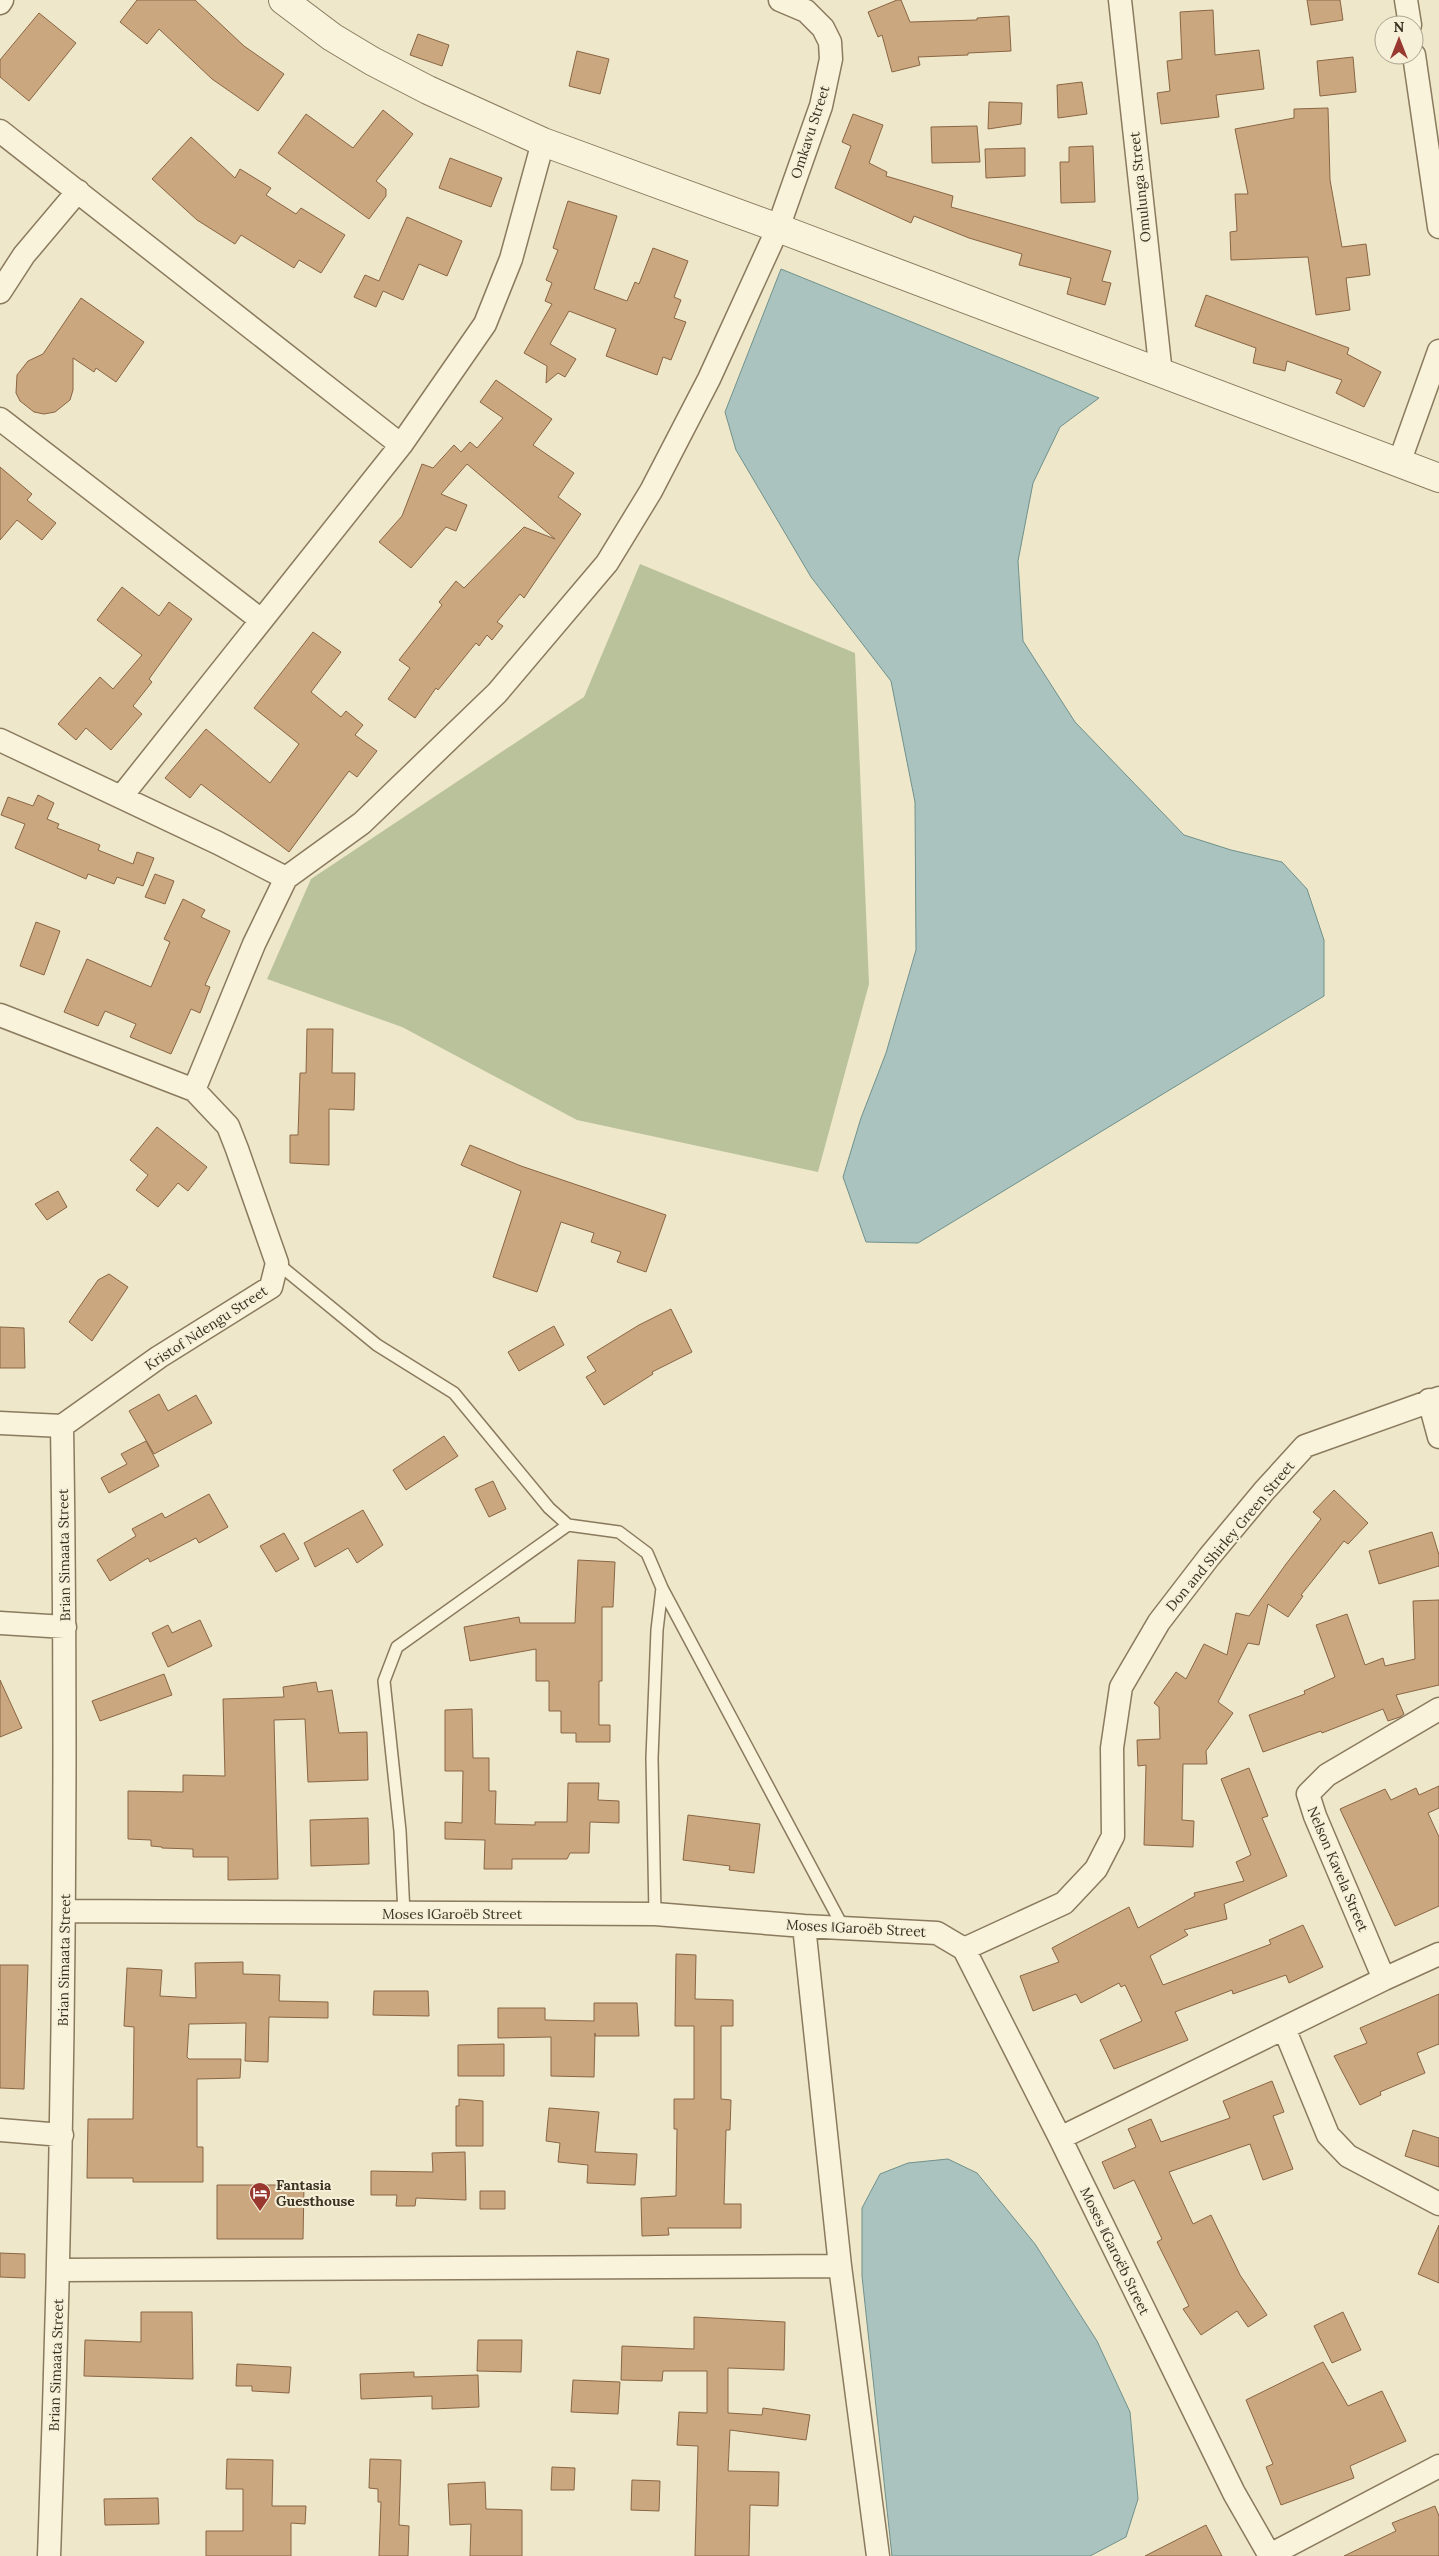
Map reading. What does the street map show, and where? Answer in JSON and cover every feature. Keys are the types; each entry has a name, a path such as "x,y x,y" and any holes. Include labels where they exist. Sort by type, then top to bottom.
{"street":[{"path":"283,0 332,37 372,61 428,90 543,142 778,228 1439,478"},
{"name":"Omkavu Street","path":"286,878 362,823 497,693 607,563 651,491 692,413 778,228 821,106 831,60 830,42 823,28 806,11 780,0"},
{"name":"Omulunga Street","path":"1120,0 1160,374"},
{"path":"1406,0 1408,15"},
{"path":"1415,65 1439,227"},
{"path":"0,131 401,444"},
{"path":"121,797 401,444 485,324 511,259 543,142"},
{"path":"0,292 24,255 78,191"},
{"path":"1399,463 1439,351"},
{"path":"0,419 261,620"},
{"path":"0,740 286,878 254,944 194,1090"},
{"path":"0,1015 194,1090 228,1126 277,1263"},
{"name":"Kristof Ndengu Street","path":"62,1426 159,1357 271,1287 277,1263"},
{"path":"1434,1399 1439,1436"},
{"name":"Don and Shirley Green Street","path":"964,1949 1064,1903 1096,1869 1113,1836 1112,1748 1121,1687 1160,1622 1209,1557 1264,1491 1305,1446 1434,1399"},
{"path":"0,1423 62,1426"},
{"name":"Brian Simaata Street","path":"49,2556 62,2135 65,1627 62,1426"},
{"path":"0,1623 65,1627"},
{"name":"Nelson Kavela Street","path":"1384,1978 1315,1816 1308,1794 1327,1775 1439,1709"},
{"name":"Moses ǁGaroëb Street","path":"64,1911 655,1914 804,1926 937,1933 964,1949 1060,2138 1234,2493 1270,2556"},
{"path":"804,1926 840,2266 878,2556"},
{"path":"1060,2138 1384,1978 1439,1954"},
{"path":"1284,2028 1328,2135 1348,2156 1439,2204"},
{"path":"0,2130 62,2135"},
{"path":"59,2270 840,2266"},
{"path":"1270,2556 1439,2466"}],"lane":[{"path":"277,1263 377,1345 454,1393 549,1508 568,1524 619,1532 648,1553 662,1588 843,1927"},
{"path":"404,1914 400,1831 384,1681 397,1647 568,1524"},
{"path":"655,1914 652,1758 657,1630 662,1588"}],"green space":[{"path":"640,564 855,653 869,984 818,1172 577,1120 402,1027 267,979 311,879 584,697"}],"water":[{"path":"781,269 1099,398 1060,427 1033,483 1018,561 1023,641 1075,722 1184,835 1231,850 1282,862 1307,889 1324,940 1324,996 918,1243 866,1242 843,1177 861,1118 886,1053 916,950 915,802 891,681 811,577 736,450 725,412"},
{"path":"948,2159 977,2173 1035,2244 1097,2341 1130,2412 1138,2499 1126,2537 1090,2556 892,2556 862,2276 862,2208 880,2174 908,2163"}],"building":[{"path":"137,0 195,0 244,46 284,74 258,111 212,79 159,29 147,44 120,22"},
{"path":"901,0 910,22 977,20 977,18 1009,16 1011,51 918,57 920,65 892,72 882,35 878,37 868,12"},
{"path":"1307,0 1340,0 1343,20 1311,25"},
{"path":"1213,10 1215,55 1259,50 1264,89 1216,95 1219,117 1161,124 1157,93 1170,91 1167,61 1182,59 1180,12"},
{"path":"39,13 76,43 29,101 0,77 0,60"},
{"path":"418,34 449,45 442,66 410,55"},
{"path":"577,51 609,59 600,94 569,86"},
{"path":"1353,57 1356,92 1320,96 1317,61"},
{"path":"1082,82 1087,114 1058,118 1057,85"},
{"path":"989,102 1022,103 1021,124 988,129"},
{"path":"1328,108 1330,180 1342,247 1366,244 1370,275 1346,278 1350,310 1316,315 1308,257 1231,260 1230,232 1237,231 1235,194 1248,194 1235,129 1294,118 1294,109"},
{"path":"383,110 413,134 376,181 386,189 386,196 369,219 278,153 306,114 353,148"},
{"path":"853,114 883,125 869,163 887,172 886,176 953,196 951,207 1111,251 1102,281 1111,283 1105,305 1067,294 1071,278 1019,265 1022,254 969,238 914,216 911,223 835,188 851,146 842,142"},
{"path":"977,126 980,162 932,163 931,127"},
{"path":"191,137 235,178 240,169 271,188 266,195 296,214 301,208 345,235 321,273 299,260 294,268 241,235 235,244 197,220 152,179"},
{"path":"1093,146 1095,202 1061,203 1060,162 1069,162 1069,147"},
{"path":"1025,148 1025,176 986,178 985,149"},
{"path":"450,158 502,178 491,207 439,188"},
{"path":"568,201 617,216 594,289 627,301 635,282 639,284 653,248 688,261 674,297 681,300 674,318 686,322 671,360 663,357 657,375 606,356 616,329 569,311 550,344 576,359 565,377 558,373 546,383 547,366 524,353 552,304 545,301 552,283 546,280 558,250 553,248"},
{"path":"407,217 462,241 447,276 419,264 403,300 383,291 376,307 354,297 365,275 379,281"},
{"path":"1206,295 1349,348 1347,354 1381,372 1364,407 1336,393 1342,380 1287,361 1285,371 1253,363 1256,348 1195,326"},
{"path":"81,298 144,342 116,382 96,368 94,372 73,358 73,390 70,400 55,412 44,414 34,412 20,401 16,393 17,375 28,361 43,354"},
{"path":"496,380 552,419 533,445 574,473 558,497 581,514 524,598 520,594 497,622 503,626 492,640 487,635 479,646 476,643 438,690 436,688 415,718 388,699 410,668 399,660 442,605 439,602 456,581 464,588 524,527 555,539 467,464 441,494 467,505 456,531 446,527 411,568 379,542 402,516 422,464 433,468 454,445 461,452 470,442 477,448 503,418 480,402"},
{"path":"0,467 32,494 27,500 56,523 42,540 17,520 0,540"},
{"path":"122,587 159,616 169,602 192,619 149,679 152,682 133,706 142,714 111,750 86,728 76,740 58,724 100,677 113,689 142,655 97,620"},
{"path":"313,632 341,652 311,692 341,717 346,711 363,725 355,735 377,751 357,777 349,771 289,852 201,784 190,798 165,778 206,729 270,783 299,744 254,708"},
{"path":"38,795 54,803 47,819 59,824 57,828 100,845 98,850 133,864 137,852 154,858 143,886 117,877 114,884 88,874 86,879 15,848 25,824 1,815 8,797 33,806"},
{"path":"155,874 174,881 165,904 145,897"},
{"path":"183,899 205,910 201,917 230,931 205,985 210,987 200,1013 191,1009 171,1054 130,1037 136,1024 105,1011 98,1026 64,1012 87,959 151,987 170,942 164,939"},
{"path":"36,922 60,931 44,975 20,966"},
{"path":"307,1029 333,1029 332,1073 355,1073 354,1110 329,1109 329,1165 290,1163 290,1135 298,1135 300,1073 306,1073"},
{"path":"157,1127 207,1167 188,1191 178,1183 158,1207 136,1190 148,1175 130,1160"},
{"path":"470,1145 521,1166 666,1215 646,1272 617,1262 621,1252 591,1242 594,1233 561,1222 537,1292 493,1277 521,1191 461,1165"},
{"path":"58,1191 67,1207 47,1220 35,1204"},
{"path":"109,1274 128,1287 92,1341 69,1322 98,1280"},
{"path":"671,1309 692,1352 652,1372 653,1374 604,1405 586,1377 596,1371 587,1357 639,1325"},
{"path":"554,1326 564,1345 519,1371 508,1352"},
{"path":"0,1327 24,1328 25,1368 0,1368"},
{"path":"159,1394 168,1411 196,1395 212,1423 154,1454 129,1411"},
{"path":"444,1436 458,1456 406,1490 393,1470"},
{"path":"146,1441 159,1466 109,1493 101,1478 127,1464 121,1454"},
{"path":"493,1481 506,1509 489,1517 475,1489"},
{"path":"1334,1490 1368,1523 1348,1544 1344,1541 1301,1595 1303,1596 1288,1617 1268,1604 1259,1645 1248,1643 1218,1702 1233,1713 1206,1751 1207,1764 1183,1764 1182,1820 1194,1821 1193,1847 1144,1845 1146,1765 1138,1766 1137,1740 1160,1739 1159,1707 1154,1703 1176,1672 1186,1679 1204,1644 1227,1655 1236,1613 1249,1616 1321,1519 1313,1512"},
{"path":"209,1494 228,1527 199,1543 196,1538 150,1562 148,1558 110,1581 97,1560 136,1536 132,1529 162,1513 165,1518"},
{"path":"363,1510 383,1545 357,1563 348,1548 315,1567 304,1543"},
{"path":"1432,1532 1439,1555 1439,1566 1379,1584 1369,1551"},
{"path":"284,1533 299,1559 276,1572 260,1546"},
{"path":"578,1560 615,1562 613,1607 602,1607 602,1681 599,1681 599,1725 610,1725 610,1742 576,1742 576,1733 561,1733 561,1711 549,1711 549,1681 536,1681 536,1649 470,1661 464,1627 519,1617 520,1623 575,1623"},
{"path":"1439,1600 1439,1685 1396,1695 1404,1714 1400,1717 1388,1721 1383,1709 1322,1733 1321,1731 1263,1752 1249,1715 1305,1694 1304,1691 1335,1677 1316,1625 1347,1614 1365,1665 1383,1658 1385,1666 1415,1659 1413,1601"},
{"path":"200,1620 212,1646 168,1667 152,1633 168,1625 172,1633"},
{"path":"164,1674 172,1695 100,1721 92,1701"},
{"path":"0,1680 22,1728 0,1737"},
{"path":"316,1682 318,1692 332,1690 339,1733 367,1732 368,1780 308,1782 305,1719 274,1720 278,1879 228,1880 228,1857 193,1857 193,1849 162,1848 151,1846 151,1840 128,1839 128,1791 183,1792 183,1775 225,1776 223,1699 284,1697 283,1687"},
{"path":"472,1709 473,1758 489,1758 489,1791 496,1791 495,1824 535,1825 535,1822 567,1822 568,1783 599,1783 598,1800 619,1801 619,1823 590,1822 589,1853 570,1853 567,1859 512,1859 512,1869 484,1869 485,1840 445,1839 445,1822 462,1823 463,1771 445,1771 445,1710"},
{"path":"1249,1768 1268,1816 1262,1818 1287,1876 1224,1904 1227,1919 1184,1930 1188,1935 1150,1956 1163,1985 1271,1944 1269,1940 1303,1925 1323,1967 1289,1983 1286,1975 1233,1994 1232,1990 1175,2012 1188,2040 1114,2069 1100,2040 1142,2021 1125,1985 1121,1987 1119,1983 1081,2003 1076,1994 1033,2011 1020,1976 1059,1962 1052,1948 1129,1907 1138,1928 1195,1896 1194,1893 1244,1881 1236,1862 1251,1855 1221,1779"},
{"path":"1439,1786 1439,1808 1428,1813 1439,1837 1439,1906 1395,1926 1340,1809 1385,1789 1391,1800 1416,1788 1419,1795"},
{"path":"688,1815 760,1824 754,1873 729,1870 730,1866 683,1860"},
{"path":"368,1818 369,1864 311,1866 310,1820"},
{"path":"676,1954 696,1955 695,1999 733,2000 733,2026 721,2026 721,2099 731,2100 730,2130 726,2130 724,2204 741,2204 741,2228 668,2228 669,2235 642,2236 641,2198 676,2196 677,2129 674,2129 674,2099 694,2099 694,2026 675,2026"},
{"path":"243,1962 243,1974 280,1975 279,2001 328,2002 328,2018 269,2017 268,2062 245,2061 246,2023 189,2024 187,2057 189,2059 241,2059 240,2078 197,2079 197,2147 203,2147 203,2182 133,2182 133,2178 87,2178 88,2119 133,2119 134,2027 124,2026 127,1968 162,1970 160,1996 196,1998 195,1963"},
{"path":"0,1965 28,1965 24,2089 0,2088"},
{"path":"374,1991 428,1991 429,2016 373,2015"},
{"path":"1439,1994 1439,2044 1417,2053 1425,2073 1380,2092 1381,2095 1360,2105 1334,2056 1367,2043 1360,2028"},
{"path":"594,2003 637,2003 639,2036 595,2036 595,2033 594,2077 551,2076 551,2037 498,2038 498,2008 545,2008 545,2020 594,2021"},
{"path":"504,2044 504,2076 458,2076 458,2045"},
{"path":"1272,2081 1284,2112 1273,2116 1293,2169 1263,2180 1250,2144 1169,2172 1193,2224 1211,2215 1240,2275 1267,2315 1248,2327 1237,2311 1201,2335 1183,2309 1189,2306 1157,2242 1162,2239 1134,2180 1114,2189 1102,2162 1136,2147 1128,2129 1151,2119 1161,2142 1230,2118 1223,2101"},
{"path":"459,2099 483,2101 483,2146 456,2146 456,2106 459,2106"},
{"path":"549,2108 599,2112 595,2152 637,2154 635,2185 587,2183 588,2165 558,2162 560,2143 546,2141"},
{"path":"1413,2130 1439,2138 1439,2167 1405,2156"},
{"path":"465,2152 466,2200 416,2198 415,2206 396,2206 397,2195 371,2195 371,2171 433,2172 432,2153"},
{"name":"Fantasia Guesthouse","path":"217,2185 304,2185 303,2239 217,2239"},
{"path":"480,2191 505,2191 505,2209 480,2209"},
{"path":"1439,2225 1439,2283 1418,2274"},
{"path":"0,2253 25,2254 25,2278 0,2277"},
{"path":"141,2312 192,2312 193,2379 84,2376 85,2340 141,2342"},
{"path":"1343,2312 1361,2350 1332,2363 1314,2326"},
{"path":"694,2317 785,2322 784,2370 728,2368 728,2413 762,2415 763,2408 810,2415 806,2440 730,2430 728,2471 779,2472 778,2506 750,2505 749,2556 695,2556 698,2446 677,2445 679,2412 707,2413 707,2371 663,2371 662,2381 621,2380 622,2346 694,2349"},
{"path":"478,2340 522,2340 521,2372 477,2371"},
{"path":"1323,2362 1348,2406 1382,2391 1406,2441 1350,2466 1354,2478 1281,2505 1266,2467 1273,2464 1246,2400"},
{"path":"237,2364 291,2367 289,2393 252,2391 252,2386 236,2386"},
{"path":"414,2372 414,2377 478,2375 479,2407 432,2409 432,2396 361,2399 360,2374"},
{"path":"573,2380 620,2382 618,2414 571,2412"},
{"path":"227,2459 273,2460 272,2506 306,2506 305,2524 291,2523 291,2556 206,2556 206,2531 243,2531 243,2489 226,2489"},
{"path":"370,2459 401,2460 399,2525 409,2526 408,2556 379,2556 381,2502 378,2502 378,2489 369,2488"},
{"path":"552,2467 575,2468 574,2490 551,2490"},
{"path":"632,2480 660,2481 659,2511 631,2510"},
{"path":"485,2482 486,2509 522,2510 522,2556 470,2556 471,2524 450,2525 448,2484"},
{"path":"158,2498 159,2524 105,2525 104,2499"},
{"path":"1435,2506 1439,2516 1439,2556 1344,2556 1396,2531 1392,2523"},
{"path":"1206,2525 1222,2556 1145,2556"}],"place":[{"name":"Fantasia Guesthouse","path":"260,2212"}]}
